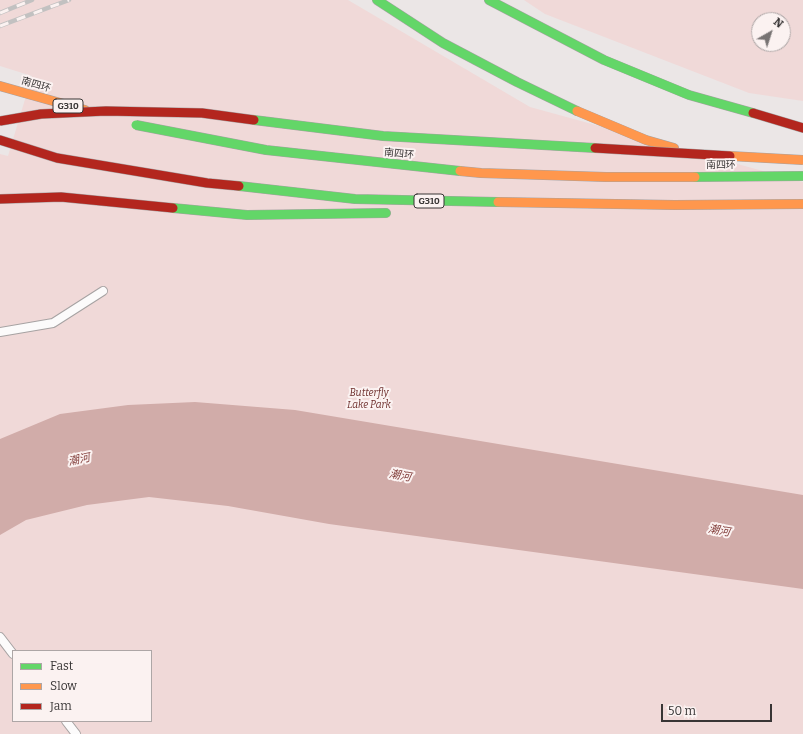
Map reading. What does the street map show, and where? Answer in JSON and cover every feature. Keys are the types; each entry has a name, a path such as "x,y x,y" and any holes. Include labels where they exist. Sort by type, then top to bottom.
{"main road":[{"path":"377,0 443,43 517,82 589,117 646,140 803,181"},
{"path":"489,0 604,60 689,95 803,128"},
{"name":"南四环","path":"0,86 129,123 266,150 481,173 606,176 803,176"},
{"path":"0,120 41,114 106,111 202,114 382,136 803,160"},
{"name":"G310","path":"0,140 57,158 206,183 355,199 617,204 803,204"},
{"path":"0,199 61,197 247,215 395,213"},
{"path":"458,210 617,204"}],"lane":[{"path":"0,332 53,323 103,291"},
{"path":"0,637 12,653"},
{"path":"67,722 76,734"}],"green space":[{"name":"Butterfly Lake Park","path":"0,0 348,0 530,107 803,182 803,734 0,734 0,154 8,156 32,76 0,66"},
{"path":"524,0 803,0 803,101 749,93 545,14"}],"water":[{"name":"潮河","path":"195,402 295,410 803,495 803,589 329,524 228,506 149,497 87,505 26,520 0,535 0,439 60,414 128,405"}],"railway":[{"path":"0,13 32,0"},
{"path":"0,26 69,0"}],"traffic: fast":[{"path":"377,0 443,43 517,82 577,111"},
{"path":"489,0 604,60 689,95 753,113"},
{"path":"254,120 383,136 595,148"},
{"path":"136,125 266,150 460,171"},
{"path":"695,177 803,176"},
{"path":"239,186 355,199 498,202"},
{"path":"173,208 247,215 386,213"}],"traffic: slow":[{"path":"0,86 85,110"},
{"path":"577,111 646,140 674,148"},
{"path":"730,156 803,160"},
{"path":"460,171 606,177 695,177"},
{"path":"498,202 675,205 803,204"}],"traffic: jam":[{"path":"0,121 41,114 106,111 202,113 254,120"},
{"path":"753,113 803,128"},
{"path":"0,140 57,158 207,183 239,186"},
{"path":"595,148 730,156"},
{"path":"0,199 61,197 173,208"}]}
